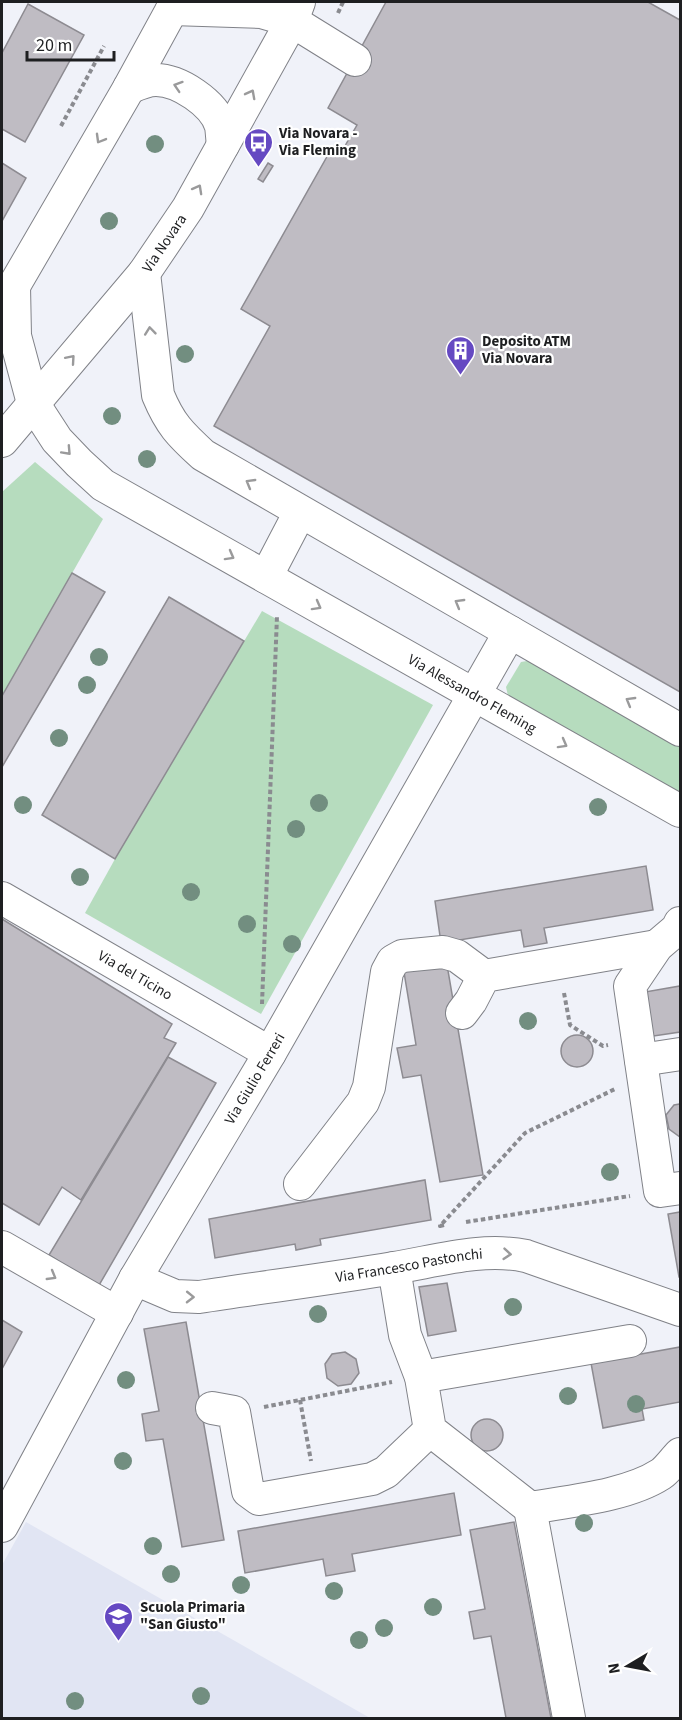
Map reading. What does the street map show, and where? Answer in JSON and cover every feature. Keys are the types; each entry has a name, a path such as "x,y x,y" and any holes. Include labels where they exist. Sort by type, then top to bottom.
{"street":[{"path":"8,296 129,88 174,5 261,12 292,8 355,60"},
{"name":"Via Novara","path":"2,441 144,273 188,208 223,145 292,8"},
{"path":"129,88 145,81 158,80 187,88 210,107 221,125 223,145"},
{"path":"144,273 158,395 177,431 203,455 681,730"},
{"name":"Via Alessandro Fleming","path":"8,296 15,336 33,404 57,440 103,485 681,811"},
{"path":"266,577 300,512"},
{"name":"Via Giulio Ferreri","path":"2,1526 135,1279 270,1053 510,632"},
{"name":"Via del Ticino","path":"2,898 270,1053"},
{"path":"670,1190 640,1059 630,986 657,946 681,923"},
{"path":"300,1184 363,1102 369,1087 387,972 393,961 402,956 443,952 457,956 484,976 657,946"},
{"path":"462,1013 484,976"},
{"path":"640,1059 681,1054"},
{"path":"2,1247 117,1313"},
{"name":"Via Francesco Pastonchi","path":"135,1279 175,1296 199,1297 484,1253 506,1252 526,1256 681,1310"},
{"path":"394,1268 405,1335 421,1377 429,1430 530,1508 569,1719"},
{"path":"421,1377 630,1341"},
{"path":"223,1410 248,1491 260,1499 372,1479 386,1472 429,1430"},
{"path":"530,1508 627,1490 661,1473 681,1454"}],"path":[{"path":"338,13 343,2"},
{"path":"61,126 105,46"},
{"path":"261,1014 277,606"},
{"path":"559,963 570,1025 603,1046 640,1059"},
{"path":"452,1224 440,1226 525,1133 640,1059"},
{"path":"464,1222 670,1190"},
{"path":"223,1410 300,1400 421,1377"},
{"path":"300,1400 316,1489"}],"shaded area":[{"name":"Scuola Primaria \"San Giusto\"","path":"26,1522 370,1718 2,1718 2,1565"}],"green space":[{"path":"35,462 103,519 2,696 2,492"},
{"path":"262,611 433,705 261,1014 85,913"},
{"path":"533,660 680,744 680,797 509,700 506,687 521,662"}],"building":[{"name":"Deposito ATM Via Novara","path":"386,2 648,2 680,20 680,692 214,426 270,326 241,309 333,146 342,151 357,125 328,108"},
{"path":"28,4 84,35 25,142 2,129 2,53"},
{"path":"2,163 26,178 2,221"},
{"path":"268,163 273,166 263,182 258,179"},
{"path":"72,573 105,592 2,767 2,696"},
{"path":"169,597 244,641 115,859 42,815"},
{"path":"646,866 653,910 544,928 547,943 524,947 521,930 441,943 435,901"},
{"path":"2,919 172,1024 164,1038 176,1043 81,1200 62,1187 39,1225 2,1203"},
{"path":"446,959 483,1175 440,1182 421,1075 403,1078 397,1048 416,1045 403,966"},
{"path":"680,986 680,1032 647,1037 639,993"},
{"path":"577,1035 588,1040 593,1051 588,1062 577,1067 566,1062 561,1051 566,1040"},
{"path":"168,1057 216,1083 98,1287 49,1255"},
{"path":"680,1104 680,1137 669,1129 666,1115 674,1105"},
{"path":"425,1180 431,1220 320,1239 321,1245 296,1250 295,1244 215,1258 209,1219"},
{"path":"680,1212 680,1277 679,1277 668,1214"},
{"path":"447,1283 456,1331 428,1336 419,1287"},
{"path":"2,1320 22,1332 2,1369"},
{"path":"186,1322 224,1540 182,1547 163,1439 146,1441 142,1414 159,1411 144,1329"},
{"path":"680,1347 680,1402 642,1409 644,1420 603,1428 591,1363"},
{"path":"345,1352 356,1359 359,1373 351,1384 338,1386 327,1378 325,1364 332,1354"},
{"path":"487,1419 498,1424 503,1435 498,1446 487,1451 476,1446 471,1435 476,1424"},
{"path":"454,1493 461,1535 352,1554 355,1571 326,1576 323,1559 245,1573 238,1531"},
{"path":"514,1522 551,1718 506,1718 491,1636 474,1639 469,1612 485,1609 470,1530"}],"place":[{"name":"Via Novara - Via Fleming","path":"258,168"},
{"name":"Deposito ATM Via Novara","path":"461,376"},
{"name":"Scuola Primaria \"San Giusto\"","path":"119,1642"}]}
